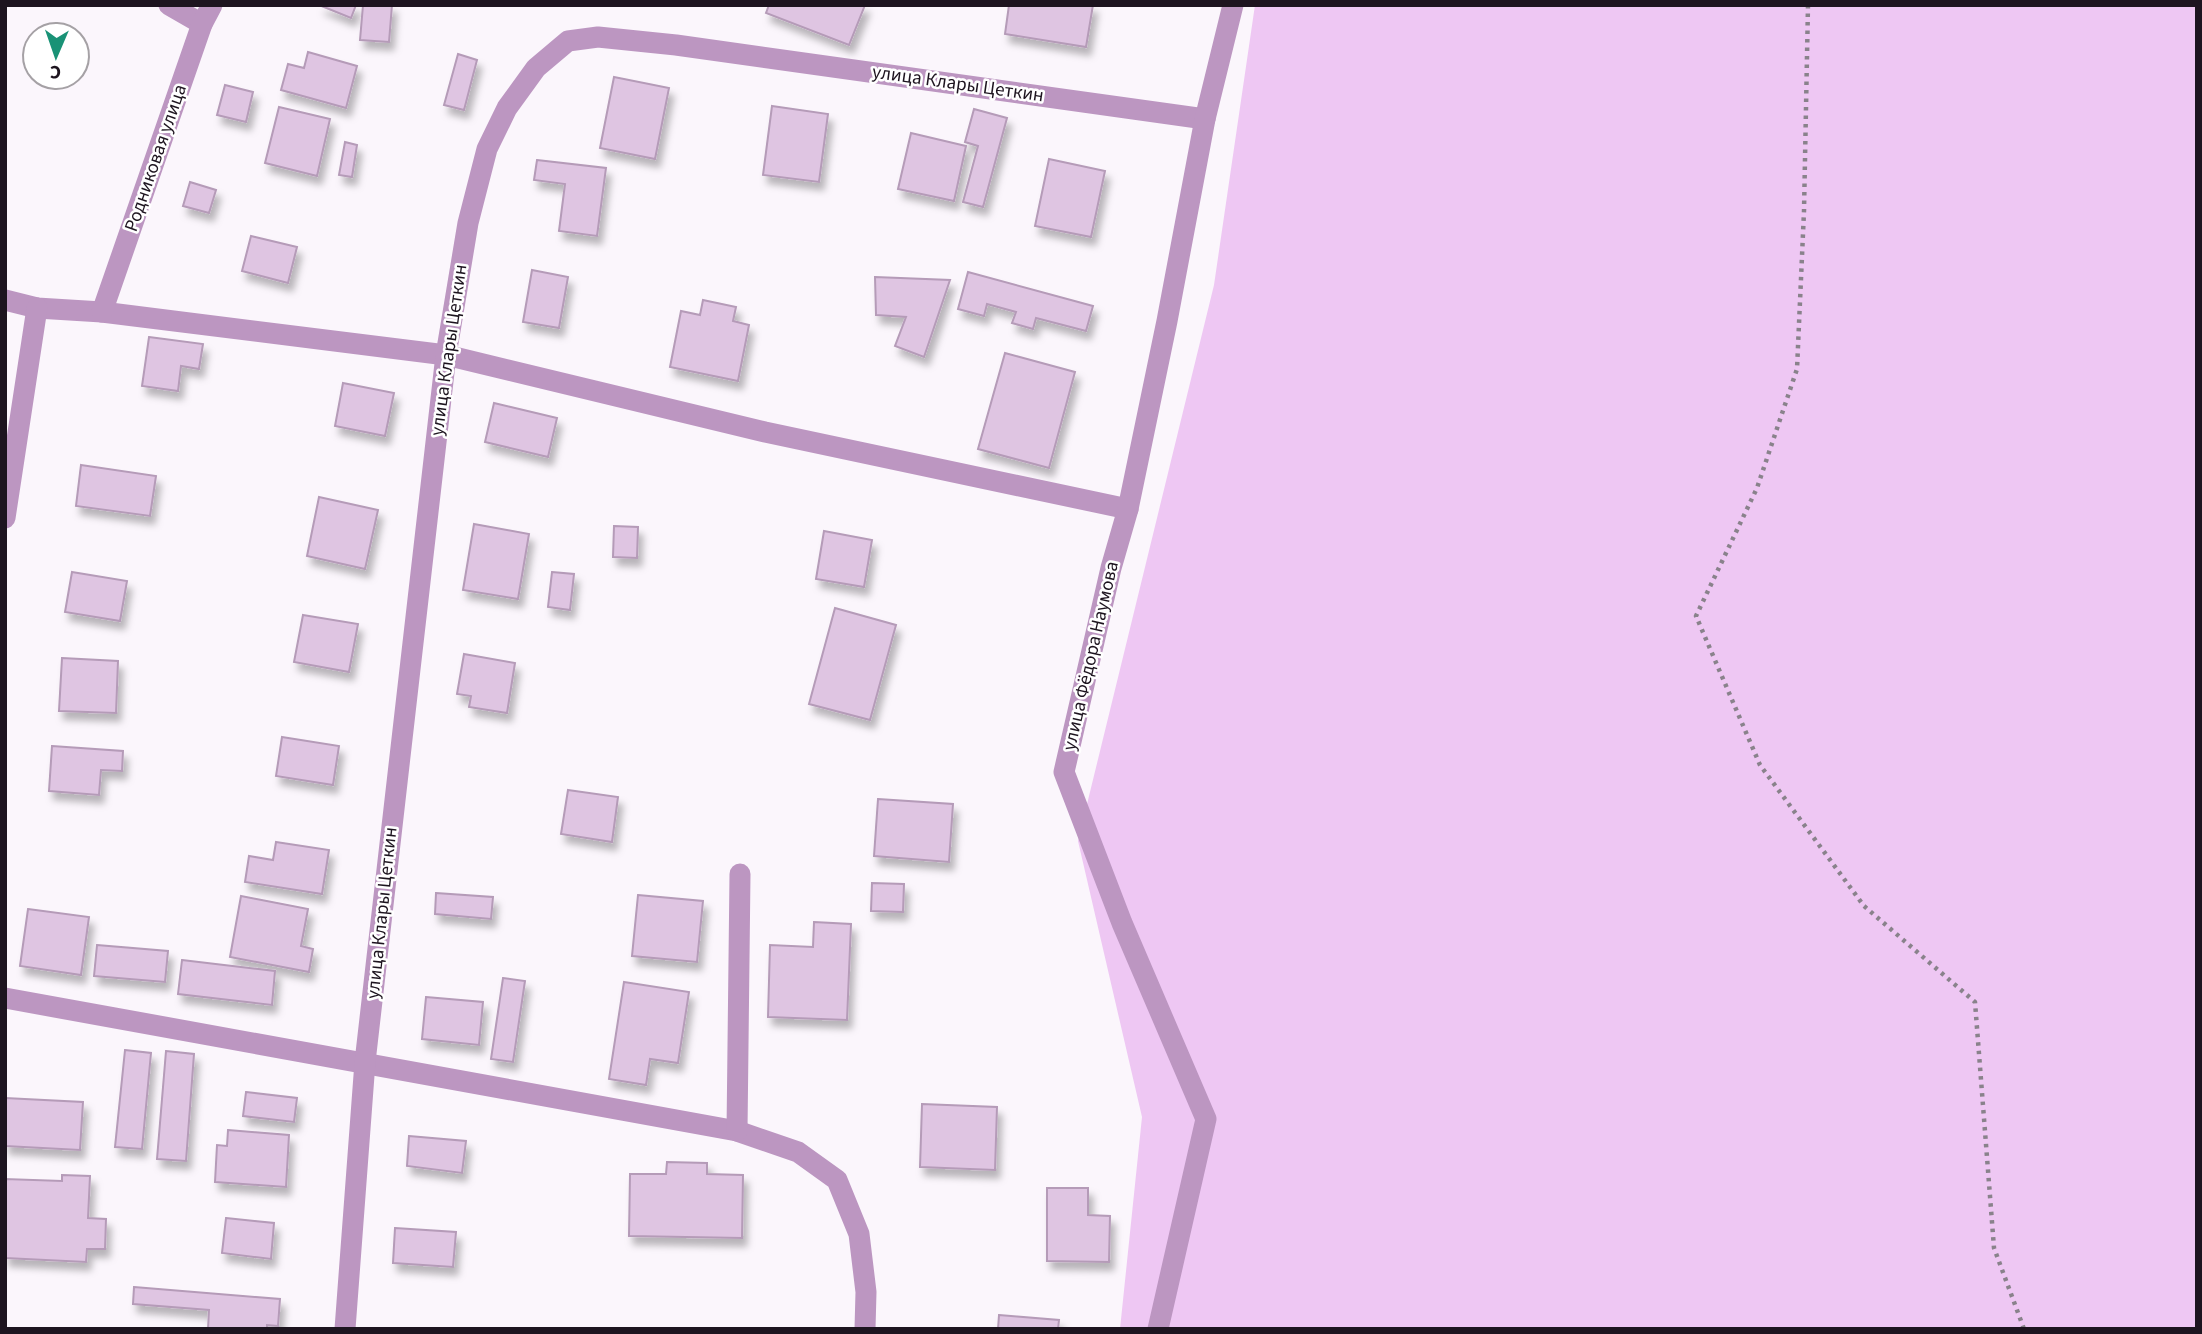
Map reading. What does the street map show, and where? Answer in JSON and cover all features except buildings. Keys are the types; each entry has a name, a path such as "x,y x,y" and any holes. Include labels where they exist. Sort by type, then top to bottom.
{"street":[{"path":"169,5 202,24"},
{"name":"Родниковая улица","path":"102,312 202,24 212,5"},
{"name":"улица Фёдора Наумова","path":"1158,1329 1206,1119 1122,923 1064,772 1111,568 1128,509 1205,119 1233,5"},
{"name":"улица Клары Цеткин","path":"345,1329 365,1062 446,355 468,223 487,149 508,108 536,68 568,41 598,37 1205,119"},
{"path":"5,300 37,308 102,312 446,355 765,432 1128,509"},
{"path":"5,518 37,308"},
{"path":"737,1131 740,874"},
{"path":"5,998 737,1131 797,1153 837,1180 859,1234 866,1292 865,1329"}],"path":[{"path":"1808,5 1805,183 1797,369 1757,488 1696,616 1760,765 1864,906 1975,1002 1994,1248 2024,1329"}],"shaded area":[{"path":"1255,5 2197,5 2197,1329 1120,1329 1142,1117 1078,841 1214,285"}]}
